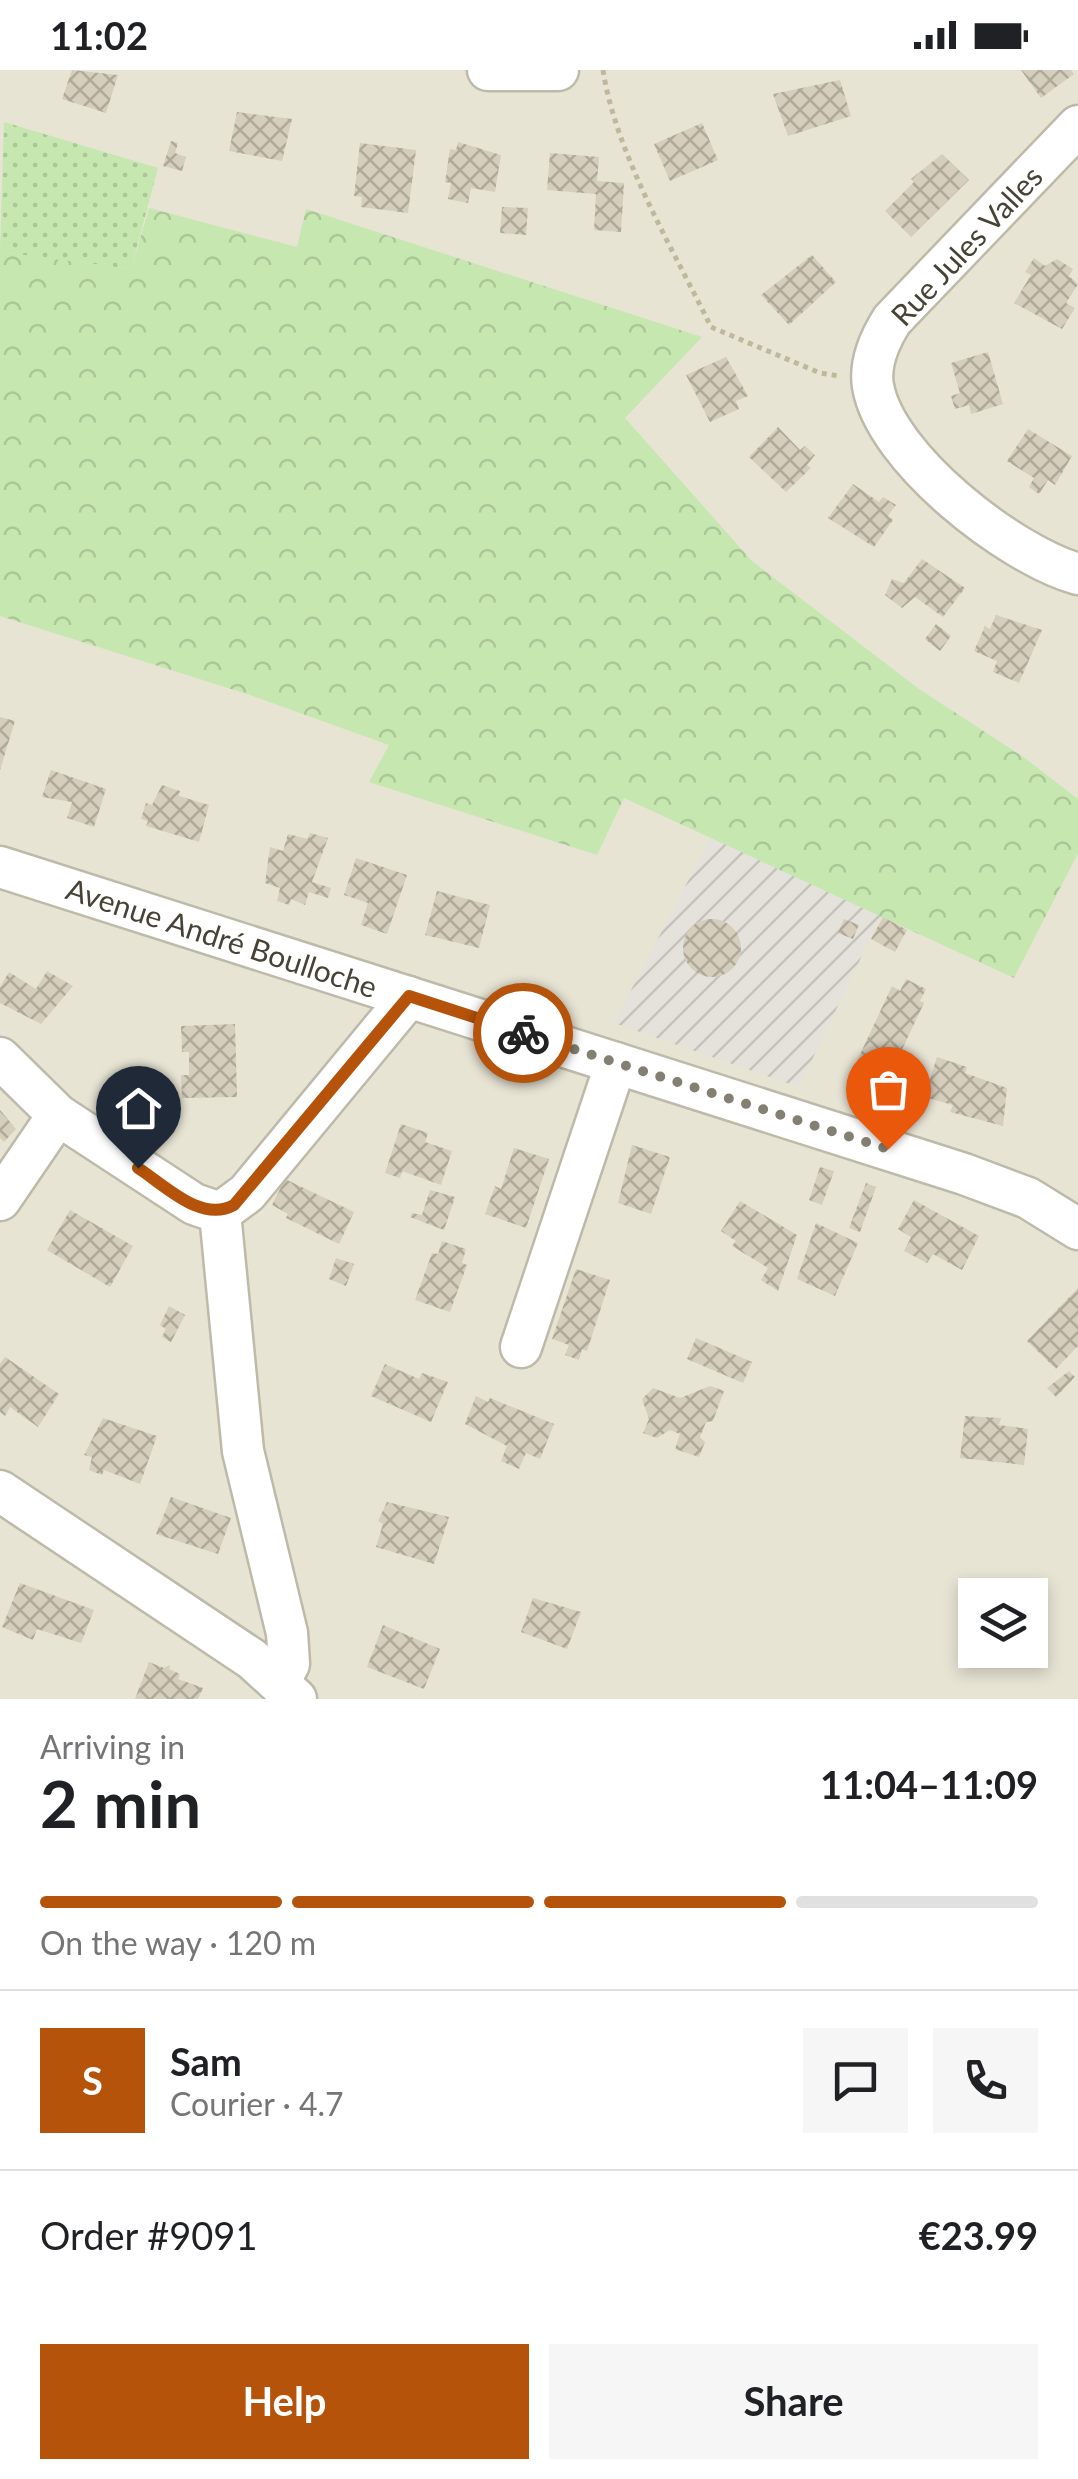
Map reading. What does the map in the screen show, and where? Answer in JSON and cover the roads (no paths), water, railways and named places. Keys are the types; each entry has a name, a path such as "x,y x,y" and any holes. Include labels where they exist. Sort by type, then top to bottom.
{"street":[{"path":"488,70 558,70"},
{"name":"Rue Jules Valles","path":"1078,126 892,320 880,340 872,382 892,434 982,524 1040,561 1078,574"},
{"name":"Avenue André Boulloche","path":"0,866 1006,1189 1078,1229"},
{"path":"220,1213 247,1193 409,996"},
{"path":"0,1058 58,1115 194,1204 220,1213"},
{"path":"521,1347 616,1063"},
{"path":"0,1200 58,1115"},
{"path":"220,1213 242,1450 287,1633 288,1690"},
{"path":"0,1491 288,1690"}]}
